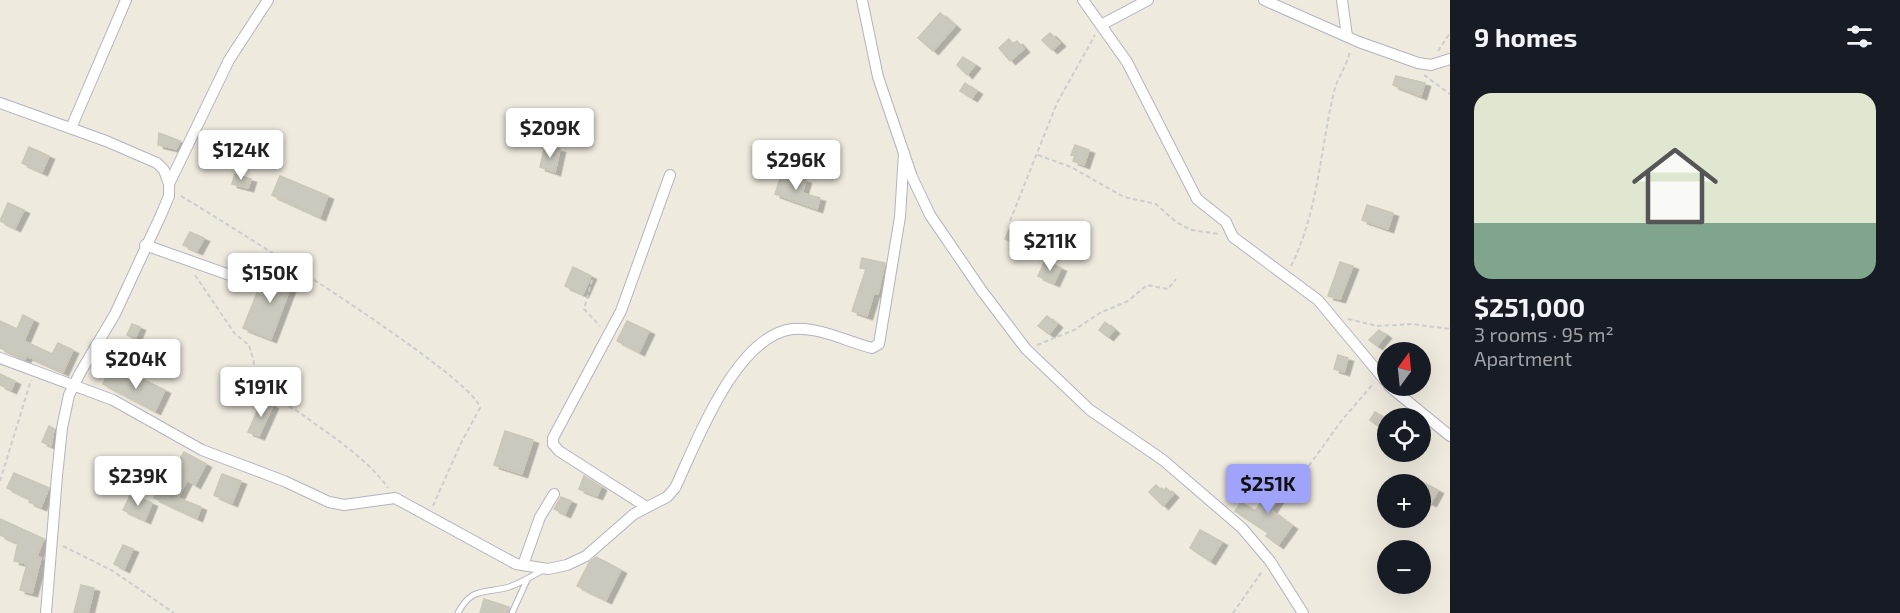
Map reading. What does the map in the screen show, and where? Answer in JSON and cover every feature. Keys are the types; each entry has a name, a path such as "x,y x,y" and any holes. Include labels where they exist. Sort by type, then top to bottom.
{"street":[{"path":"71,128 126,0"},
{"path":"46,613 62,428 73,386 112,320 229,60 268,0"},
{"path":"862,0 878,77 904,153 930,215 1026,349 1090,410 1163,460 1242,528 1270,561 1303,613"},
{"path":"1083,0 1127,62 1197,199 1226,222 1233,237 1286,276 1331,314 1377,372"},
{"path":"1101,25 1148,0"},
{"path":"1264,0 1426,70 1450,59"},
{"path":"1342,0 1349,37"},
{"path":"0,103 71,128 157,163 164,170 170,187"},
{"path":"0,358 124,405 202,450 284,481 329,502 344,505 395,498 511,562 544,569 567,565 586,556 645,506 667,497 675,488 711,414 741,362 763,342 793,329 827,334 872,348 879,344 900,218 904,153"},
{"path":"645,506 559,451 553,444 553,435 630,290 670,175"},
{"path":"145,244 269,289"},
{"path":"1402,396 1450,436"},
{"path":"523,565 540,517 554,494"}],"lane":[{"path":"458,613 469,596 509,586 528,579 544,569"},
{"path":"512,613 528,579"}],"path":[{"path":"1010,221 1057,103 1101,25"},
{"path":"1450,33 1426,70 1450,94"},
{"path":"1286,276 1299,251 1314,203 1321,155 1335,89 1346,65 1349,37"},
{"path":"1038,155 1071,167 1124,197 1156,204 1176,222 1191,230 1233,237"},
{"path":"170,187 351,304 417,351 474,397 480,408 461,443 429,516"},
{"path":"194,274 235,334 249,345 253,352 252,385 275,402 299,413 357,456 395,498"},
{"path":"1026,349 1074,330 1100,313 1128,301 1147,285 1168,289 1176,279"},
{"path":"592,280 584,309 589,317 609,333"},
{"path":"1331,314 1364,324 1412,324 1450,329"},
{"path":"0,481 34,372"},
{"path":"1300,478 1342,420 1377,389"},
{"path":"51,542 81,553 113,571 174,613"},
{"path":"1233,613 1270,561"}],"building":[{"path":"940,13 955,26 933,51 918,38"},
{"path":"1050,33 1060,43 1052,50 1042,40"},
{"path":"1009,39 1013,44 1017,41 1024,49 1010,61 999,48"},
{"path":"963,57 975,65 967,75 957,65"},
{"path":"1396,76 1425,83 1421,96 1393,85"},
{"path":"965,83 977,91 972,98 960,91"},
{"path":"159,133 180,141 176,149 158,145"},
{"path":"1075,145 1089,150 1084,165 1073,161 1075,156 1071,155"},
{"path":"545,146 560,149 555,172 540,167"},
{"path":"29,147 49,156 42,172 22,163"},
{"path":"782,173 806,180 802,193 820,198 817,209 775,194"},
{"path":"235,174 251,179 248,188 232,184"},
{"path":"280,176 328,196 320,217 272,195"},
{"path":"8,203 24,210 15,228 0,221"},
{"path":"1367,205 1393,213 1388,229 1362,220"},
{"path":"1010,228 1027,236 1021,247 1005,239"},
{"path":"190,232 204,238 197,251 183,245"},
{"path":"862,258 885,263 878,294 874,293 867,316 852,311 866,269 860,268"},
{"path":"1045,261 1061,268 1054,283 1038,276"},
{"path":"1340,262 1353,266 1340,299 1328,296"},
{"path":"267,265 299,277 295,287 291,286 271,339 243,328 257,293 271,298 276,292 278,281 263,275"},
{"path":"573,267 591,276 583,294 565,286"},
{"path":"23,315 33,320 24,341 52,354 58,343 73,350 63,372 27,356 25,359 0,348 0,321 17,329"},
{"path":"1047,316 1057,324 1049,334 1038,326"},
{"path":"627,321 649,331 639,352 617,341"},
{"path":"1105,322 1114,330 1108,337 1099,330"},
{"path":"132,324 140,327 135,339 127,335"},
{"path":"1379,330 1386,335 1380,342 1377,342 1377,346 1369,340"},
{"path":"1338,355 1348,358 1344,372 1334,369"},
{"path":"109,371 138,384 140,378 165,390 155,411 103,384"},
{"path":"0,374 15,381 11,390 0,385"},
{"path":"262,400 273,405 259,436 248,432"},
{"path":"1375,412 1377,413 1377,425 1370,420"},
{"path":"49,426 54,429 51,446 42,442"},
{"path":"505,431 533,440 522,474 494,465"},
{"path":"184,452 206,464 195,485 187,480 178,498 201,507 197,518 154,498 161,482 166,484"},
{"path":"14,473 49,488 41,507 7,488"},
{"path":"222,474 241,481 232,503 214,495"},
{"path":"584,476 601,487 597,496 579,489"},
{"path":"1276,480 1286,487 1271,510 1292,526 1278,545 1266,536 1268,533 1235,511 1241,502 1255,511"},
{"path":"1156,485 1162,491 1166,488 1173,494 1163,506 1149,492"},
{"path":"1431,486 1438,490 1431,503"},
{"path":"131,494 152,503 145,520 123,510"},
{"path":"561,497 571,501 565,514 554,509"},
{"path":"0,519 44,539 37,556 41,558 32,593 20,590 27,564 14,561 18,543 0,535"},
{"path":"1200,530 1222,542 1210,561 1190,548"},
{"path":"123,545 133,549 124,569 114,564"},
{"path":"596,557 621,570 606,600 577,586 589,563"},
{"path":"81,585 94,588 88,613 74,613"},
{"path":"484,599 509,607 507,613 480,613"}]}
